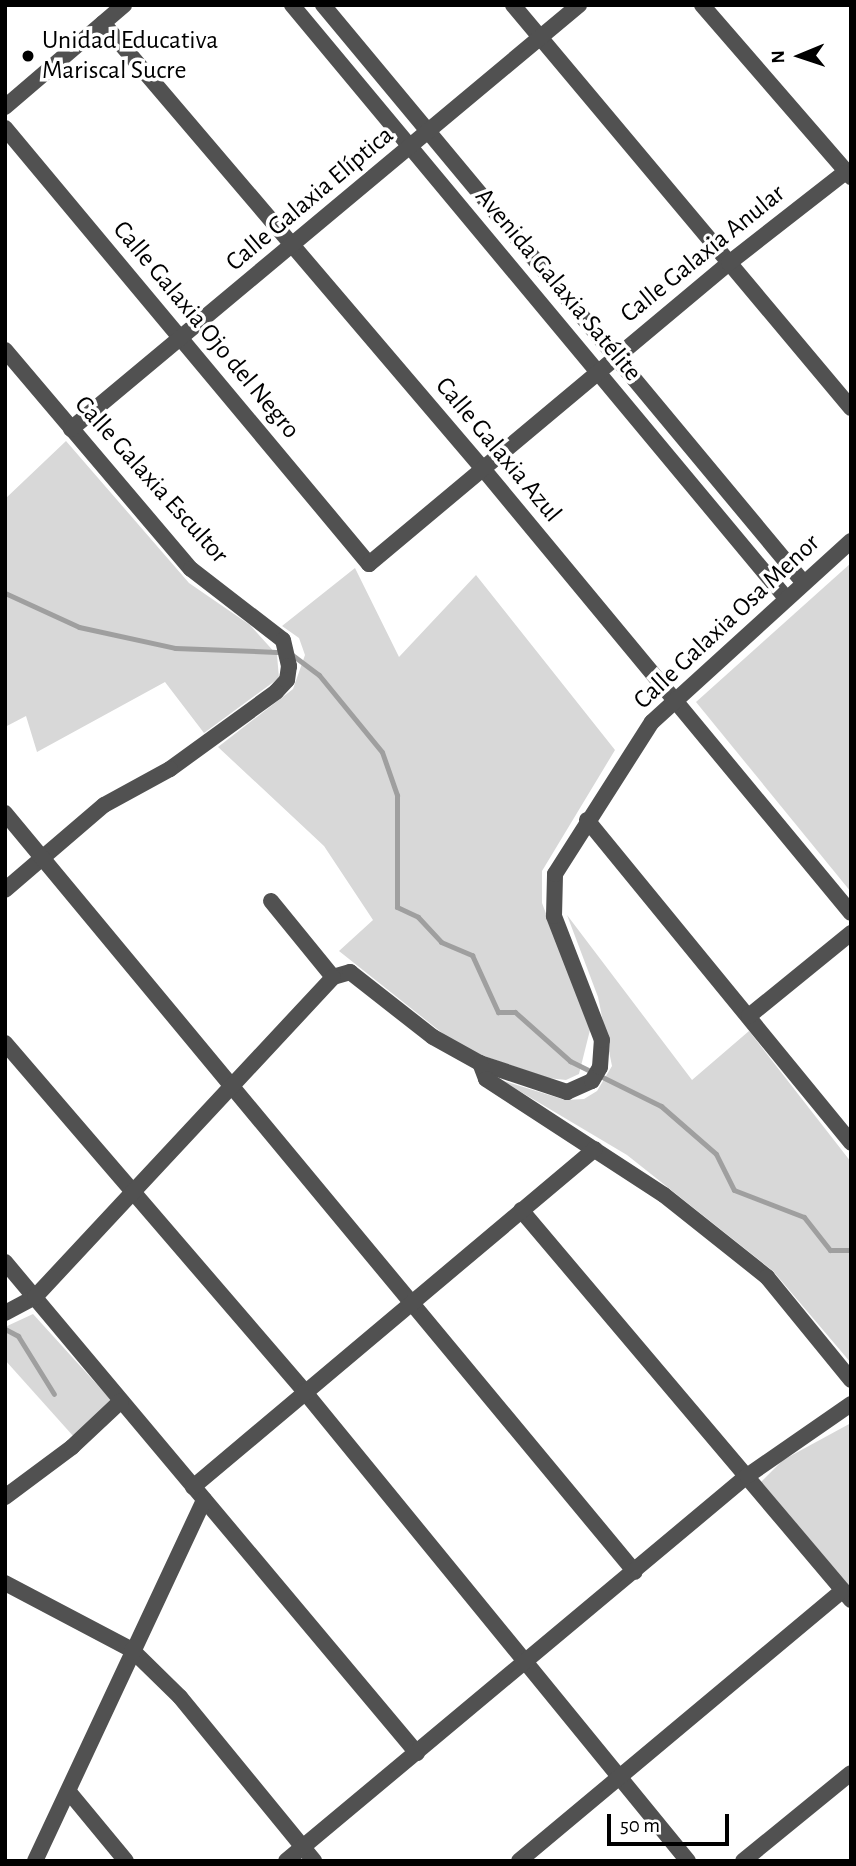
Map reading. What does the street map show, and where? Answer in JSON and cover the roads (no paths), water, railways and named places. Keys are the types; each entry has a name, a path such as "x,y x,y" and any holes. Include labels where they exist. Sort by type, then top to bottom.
{"street":[{"path":"5,107 124,5"},
{"name":"Avenida Galaxia Satélite","path":"292,5 785,597"},
{"name":"Avenida Galaxia Satélite","path":"323,5 803,582"},
{"path":"513,5 851,408"},
{"name":"Calle Galaxia Elíptica","path":"71,429 579,5"},
{"path":"702,5 848,175"},
{"name":"Calle Galaxia Azul","path":"103,23 484,470 851,913"},
{"name":"Calle Galaxia Ojo del Negro","path":"5,128 369,564"},
{"name":"Calle Galaxia Anular","path":"369,564 729,263 848,175"},
{"name":"Calle Galaxia Escultor","path":"5,350 191,569 283,640 289,666 287,680 276,692 170,769 104,805 41,858"},
{"name":"Calle Galaxia Osa Menor","path":"333,976 350,972 433,1037 480,1063 567,1092 592,1081 600,1067 603,1051 596,1018 554,916 552,891 555,874 652,722 673,699 785,597 851,541"},
{"path":"5,813 635,1572"},
{"path":"587,820 851,1143"},
{"path":"5,890 41,858"},
{"path":"5,1313 35,1297 333,976 271,901"},
{"path":"749,1016 851,933"},
{"path":"5,1043 304,1391 524,1664 688,1861"},
{"path":"480,1063 486,1079 664,1195 767,1277 851,1380"},
{"path":"193,1487 595,1149"},
{"path":"519,1861 618,1777 847,1595 521,1210"},
{"path":"5,1262 416,1753"},
{"path":"5,1497 72,1447 121,1401"},
{"path":"286,1861 747,1476 851,1404"},
{"path":"35,1861 204,1500"},
{"path":"5,1583 132,1650 180,1697 314,1861"},
{"path":"743,1861 851,1773"},
{"path":"69,1792 126,1861"}],"waterway":[{"path":"5,593 79,627 175,648 277,652"},
{"path":"291,654 319,675 382,752 397,795 397,907 418,917 441,942 472,955 498,1012 515,1012 570,1061 661,1106 716,1154 734,1190 804,1217 830,1250 851,1250"},
{"path":"5,1329 18,1336 54,1394"}],"place":[{"name":"Unidad Educativa Mariscal Sucre","path":"28,56"}]}
